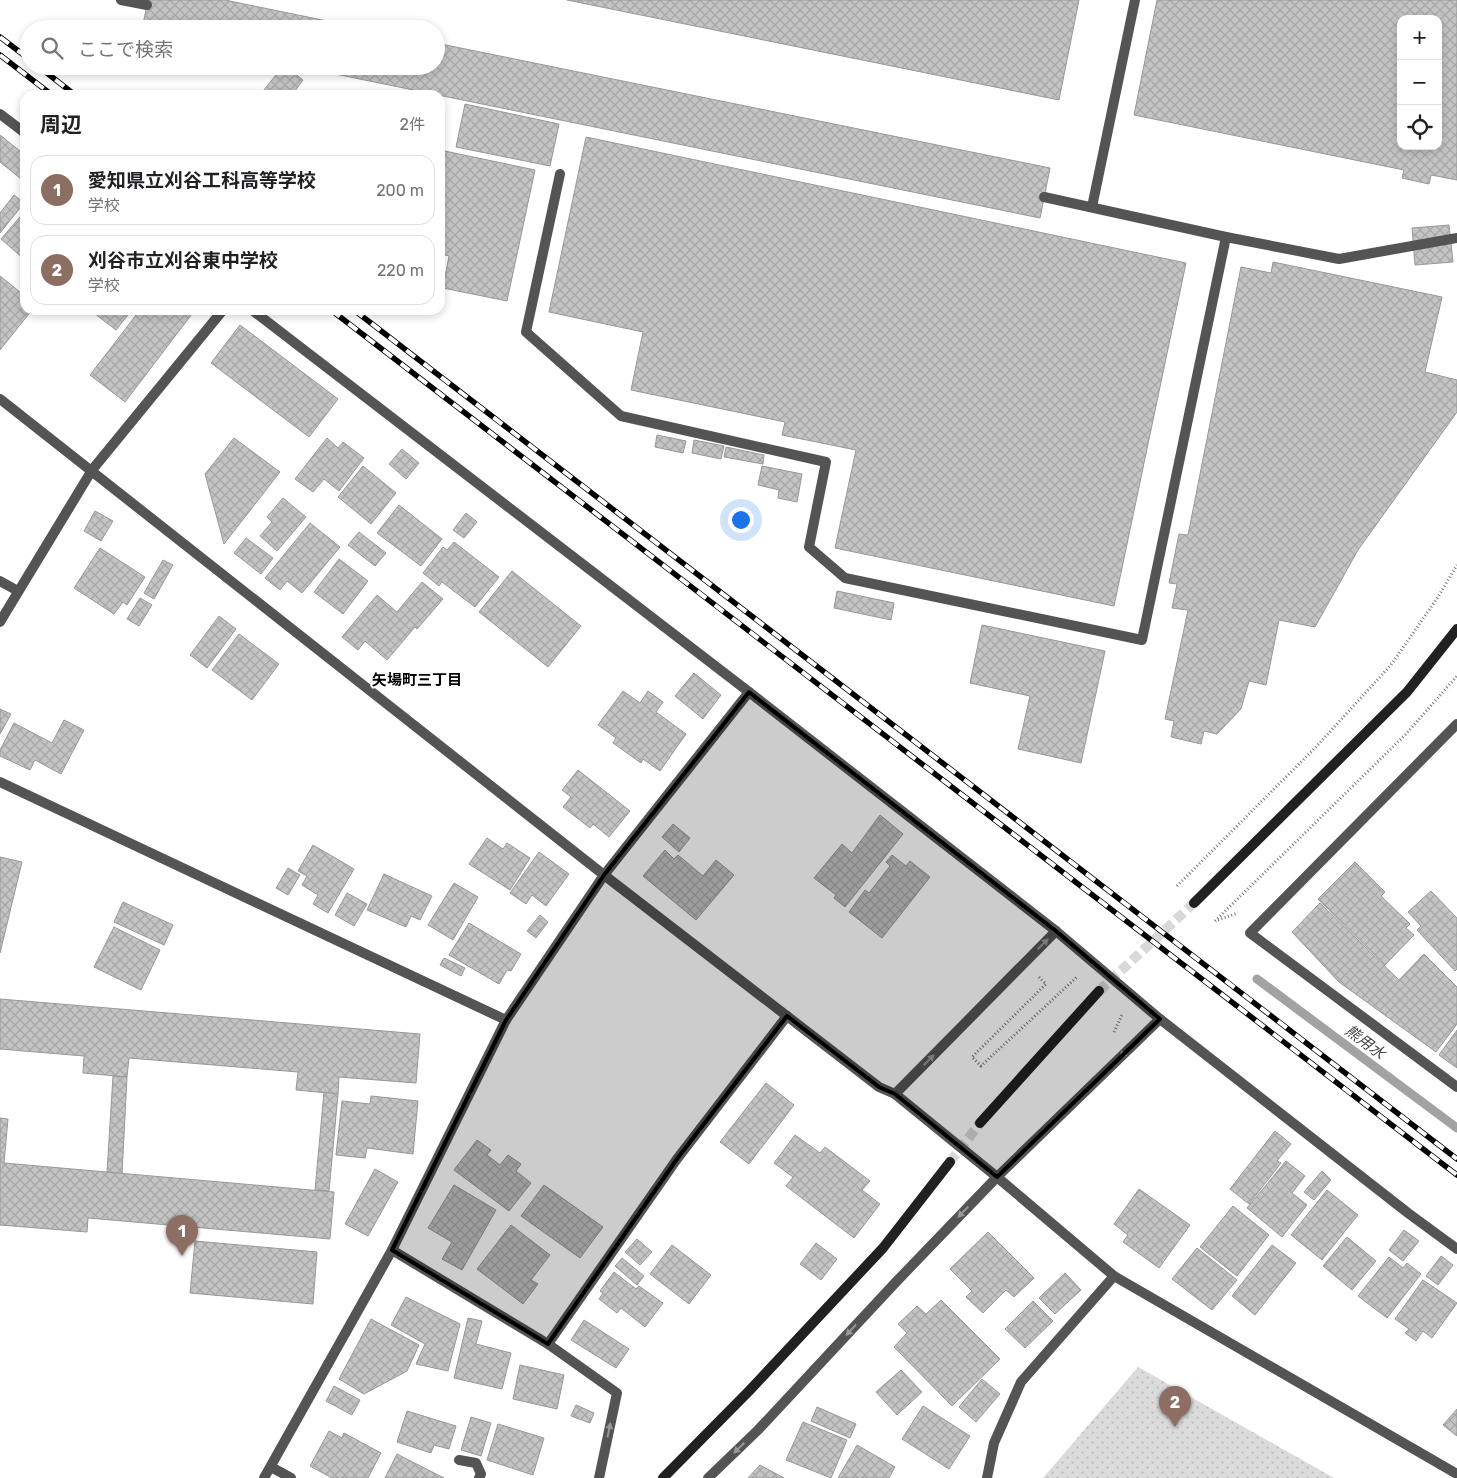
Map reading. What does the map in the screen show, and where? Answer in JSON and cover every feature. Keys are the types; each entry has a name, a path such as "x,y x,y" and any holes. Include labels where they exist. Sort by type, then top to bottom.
{"street":[{"path":"121,0 147,5"},
{"path":"1092,207 1136,0"},
{"path":"0,114 20,129"},
{"path":"560,174 526,332 621,416 826,462 809,547 845,578 1142,640 1226,237"},
{"path":"1044,197 1226,237 1339,259 1457,238"},
{"path":"0,622 92,470 219,315"},
{"path":"259,315 1056,931 1160,1018 1408,1213 1457,1249"},
{"path":"0,399 604,875 879,1087 895,1094 1114,1276 1457,1474"},
{"path":"0,581 18,591"},
{"path":"1194,903 1407,692 1457,629"},
{"path":"264,1478 392,1250 506,1020 604,875 749,692"},
{"path":"1457,724 1250,933 1457,1087"},
{"path":"0,782 506,1020"},
{"path":"895,1094 1056,931"},
{"path":"980,1124 1099,991"},
{"path":"548,1344 677,1159 787,1016"},
{"path":"708,1478 758,1430 997,1177 1160,1018"},
{"path":"663,1478 749,1391 883,1248 950,1162"},
{"path":"392,1250 548,1344 617,1393 599,1478"},
{"path":"987,1478 994,1443 1021,1382 1114,1276"},
{"path":"459,1460 476,1463 481,1474 479,1478"},
{"path":"271,1467 291,1478"}],"path":[{"path":"1177,886 1315,748 1391,665 1438,597 1457,565"},
{"path":"1242,912 1215,921 1406,734 1457,676"},
{"path":"1024,963 1046,984 972,1057 981,1066 1080,974"},
{"path":"1114,1031 1126,1008"}],"highlighted area":[{"path":"749,692 1056,931 1160,1019 997,1177 895,1094 879,1087 787,1016 677,1159 548,1344 392,1250 506,1020 604,875"}],"shaded area":[{"path":"1138,1367 1334,1478 1043,1478"}],"building":[{"path":"148,0 225,0 322,20 144,20"},
{"path":"567,0 1079,0 1059,100"},
{"path":"1157,0 1457,0 1457,180 1431,175 1429,184 1402,178 1404,170 1134,115"},
{"path":"445,45 1050,168 1040,218 445,96 445,90 413,90 340,75 445,75"},
{"path":"276,75 297,75 303,80 296,90 264,90"},
{"path":"465,104 559,124 550,166 456,147"},
{"path":"0,135 20,151 20,178 0,162"},
{"path":"586,137 1186,263 1114,606 835,548 856,450 782,435 785,422 631,390 643,332 549,312"},
{"path":"445,151 535,170 507,301 445,288 449,256 445,255"},
{"path":"14,195 20,200 20,208 0,233 0,213"},
{"path":"20,217 20,256 1,239"},
{"path":"1449,225 1453,262 1415,265 1412,228"},
{"path":"1273,262 1442,297 1425,372 1457,380 1457,412 1358,550 1315,627 1279,620 1266,685 1249,681 1241,709 1217,734 1204,731 1201,744 1171,737 1174,721 1165,719 1188,610 1172,608 1177,584 1169,583 1179,534 1188,535 1241,267 1271,273"},
{"path":"0,276 20,292 20,315 28,315 0,350"},
{"path":"96,315 128,315 116,330"},
{"path":"136,315 191,315 125,402 90,375"},
{"path":"240,325 338,399 309,437 211,363"},
{"path":"657,435 686,441 683,453 655,447"},
{"path":"234,438 280,472 224,544 205,474"},
{"path":"327,438 338,448 343,442 364,458 339,491 324,479 313,492 295,479"},
{"path":"694,440 724,446 721,459 692,453"},
{"path":"726,447 764,455 763,464 724,457"},
{"path":"402,449 419,463 406,479 389,464"},
{"path":"363,466 396,493 371,524 338,497"},
{"path":"762,466 802,474 797,502 778,498 779,490 758,485"},
{"path":"283,498 306,517 277,551 260,536 272,522 267,517"},
{"path":"399,505 442,539 421,566 377,533"},
{"path":"95,511 113,521 101,541 84,531"},
{"path":"466,513 477,522 464,538 453,530"},
{"path":"310,523 340,547 302,593 287,581 280,590 265,578"},
{"path":"359,532 386,553 375,566 348,545"},
{"path":"246,538 273,558 261,574 234,553"},
{"path":"454,542 499,577 475,607 442,582 439,586 423,573 443,547 447,550"},
{"path":"100,548 145,577 127,605 123,602 114,614 74,588"},
{"path":"339,559 368,581 343,614 314,592"},
{"path":"163,560 173,565 154,599 144,593"},
{"path":"512,571 581,626 548,667 479,612"},
{"path":"422,582 443,599 417,629 415,627 387,660 365,641 358,650 342,637 377,595 397,612"},
{"path":"837,591 894,603 891,620 834,608"},
{"path":"140,598 152,605 139,626 127,619"},
{"path":"219,616 236,629 207,668 190,655"},
{"path":"982,625 1105,651 1081,763 1018,749 1030,696 970,683"},
{"path":"239,634 279,664 252,700 212,670"},
{"path":"694,673 721,695 703,719 675,696"},
{"path":"623,691 640,703 648,691 663,702 656,712 686,734 660,771 643,759 641,763 613,743 616,738 598,725"},
{"path":"0,709 11,714 0,734"},
{"path":"64,720 84,730 61,774 35,760 30,770 0,756 0,750 14,723 52,743"},
{"path":"578,770 630,811 609,837 593,824 590,828 563,807 571,797 562,790"},
{"path":"880,815 903,834 845,907 834,898 836,895 814,878 842,844 852,853"},
{"path":"673,824 690,838 679,852 662,837"},
{"path":"487,838 503,849 507,843 530,858 510,890 469,864"},
{"path":"313,845 354,869 328,913 313,904 318,895 302,885 307,876 298,871"},
{"path":"665,850 674,859 678,855 703,876 716,860 734,875 696,920 643,876"},
{"path":"539,852 569,874 546,906 532,895 526,904 510,893"},
{"path":"892,855 906,866 910,861 930,877 882,938 849,912 865,890 869,893 890,866 886,862"},
{"path":"0,857 22,862 0,953"},
{"path":"1355,862 1385,892 1381,896 1410,924 1406,928 1414,935 1385,965 1318,899"},
{"path":"288,868 300,875 288,895 276,888"},
{"path":"384,874 432,896 420,920 411,916 406,927 367,910"},
{"path":"454,883 478,897 453,940 428,925"},
{"path":"1431,891 1457,918 1457,969 1455,971 1417,930 1421,926 1408,912"},
{"path":"347,893 367,904 354,926 335,915"},
{"path":"123,902 173,925 164,945 114,922"},
{"path":"1320,903 1399,980 1424,954 1457,987 1457,1024 1436,1052 1339,982 1292,932"},
{"path":"540,915 548,922 536,938 527,931"},
{"path":"469,923 521,954 511,971 507,970 499,984 449,955"},
{"path":"114,927 160,950 141,990 94,967"},
{"path":"444,958 465,968 461,976 440,965"},
{"path":"0,999 420,1034 416,1083 339,1077 338,1094 296,1090 298,1072 129,1058 127,1077 83,1073 84,1056 0,1049"},
{"path":"1457,1030 1457,1068 1439,1055"},
{"path":"113,1076 127,1077 122,1174 107,1172"},
{"path":"766,1083 794,1105 749,1164 720,1142"},
{"path":"324,1092 338,1094 329,1191 315,1190"},
{"path":"371,1096 418,1101 413,1154 367,1148 365,1158 336,1155 342,1101 370,1104"},
{"path":"0,1118 8,1119 4,1163 334,1192 330,1239 88,1218 87,1232 0,1225"},
{"path":"1275,1131 1291,1144 1277,1161 1281,1163 1249,1204 1230,1189"},
{"path":"795,1135 820,1153 825,1147 870,1181 862,1190 880,1204 854,1238 786,1186 793,1177 774,1163"},
{"path":"477,1140 491,1150 487,1155 500,1165 508,1155 521,1164 516,1171 531,1183 509,1211 454,1170"},
{"path":"1286,1161 1305,1176 1292,1193 1307,1205 1282,1237 1247,1208"},
{"path":"375,1169 398,1182 368,1236 345,1224"},
{"path":"1322,1171 1331,1180 1314,1200 1304,1192"},
{"path":"454,1185 496,1210 462,1270 442,1259 452,1242 428,1228"},
{"path":"544,1185 603,1227 580,1258 521,1216"},
{"path":"1139,1189 1190,1225 1159,1268 1123,1242 1128,1235 1114,1224"},
{"path":"1327,1190 1358,1215 1322,1260 1291,1235"},
{"path":"1233,1206 1269,1235 1237,1276 1200,1247"},
{"path":"511,1225 550,1255 531,1280 538,1284 523,1304 477,1269"},
{"path":"1404,1230 1419,1241 1403,1261 1389,1250"},
{"path":"988,1232 1034,1278 1014,1297 1006,1290 983,1313 966,1297 972,1291 950,1269"},
{"path":"1347,1237 1376,1261 1352,1290 1323,1266"},
{"path":"637,1239 652,1252 640,1265 625,1252"},
{"path":"195,1241 317,1252 313,1304 190,1293"},
{"path":"816,1243 837,1259 821,1280 800,1264"},
{"path":"672,1245 711,1275 689,1304 650,1274"},
{"path":"1272,1245 1296,1263 1255,1315 1232,1296"},
{"path":"1197,1248 1237,1280 1212,1310 1172,1279"},
{"path":"1441,1256 1453,1265 1438,1285 1426,1276"},
{"path":"1389,1257 1403,1268 1407,1263 1421,1274 1387,1318 1358,1296"},
{"path":"622,1258 644,1276 637,1285 615,1266"},
{"path":"614,1272 636,1289 639,1286 663,1303 645,1327 621,1308 617,1313 599,1299 603,1293 600,1291"},
{"path":"1065,1273 1081,1290 1055,1314 1039,1298"},
{"path":"1423,1280 1457,1303 1432,1338 1423,1331 1416,1341 1405,1333 1409,1329 1395,1319"},
{"path":"406,1297 460,1324 448,1371 416,1364 425,1344 391,1325"},
{"path":"941,1300 1000,1359 952,1406 894,1347 907,1333 898,1324 917,1306 926,1314"},
{"path":"1033,1301 1053,1321 1025,1348 1005,1329"},
{"path":"468,1318 482,1321 476,1344 511,1353 502,1389 454,1378"},
{"path":"371,1319 419,1345 407,1371 364,1394 339,1379"},
{"path":"584,1320 629,1349 616,1368 571,1340"},
{"path":"520,1365 564,1375 557,1409 513,1399"},
{"path":"901,1370 922,1392 897,1415 876,1392"},
{"path":"982,1379 1000,1394 976,1422 959,1407"},
{"path":"334,1386 360,1400 352,1415 326,1401"},
{"path":"576,1405 594,1413 590,1423 571,1416"},
{"path":"923,1406 970,1436 949,1469 902,1439"},
{"path":"817,1407 856,1424 850,1438 811,1421"},
{"path":"1457,1409 1457,1436 1443,1425"},
{"path":"407,1411 456,1426 449,1449 434,1445 431,1453 397,1442"},
{"path":"471,1417 491,1423 481,1456 461,1450"},
{"path":"803,1422 847,1440 831,1478 786,1460"},
{"path":"498,1424 544,1438 533,1475 487,1460"},
{"path":"329,1431 342,1438 344,1433 381,1453 368,1478 332,1478 310,1466"},
{"path":"857,1445 895,1467 889,1478 838,1478"},
{"path":"397,1454 444,1478 385,1478"},
{"path":"760,1465 784,1478 748,1478"}],"waterway":[{"name":"熊用水","path":"1257,979 1457,1128"}],"tunnel":[{"path":"1099,991 1194,903"},
{"path":"950,1162 980,1123"}],"railway":[{"path":"0,37 20,52"},
{"path":"0,55 20,70"},
{"path":"26,75 46,90"},
{"path":"49,75 69,90"},
{"path":"338,315 1457,1175"},
{"path":"360,315 1457,1159"}],"place":[{"name":"愛知県立刈谷工科高等学校","path":"182,1256"},
{"name":"刈谷市立刈谷東中学校","path":"1175,1427"}],"district":[{"name":"矢場町三丁目","path":"417,680"}]}
